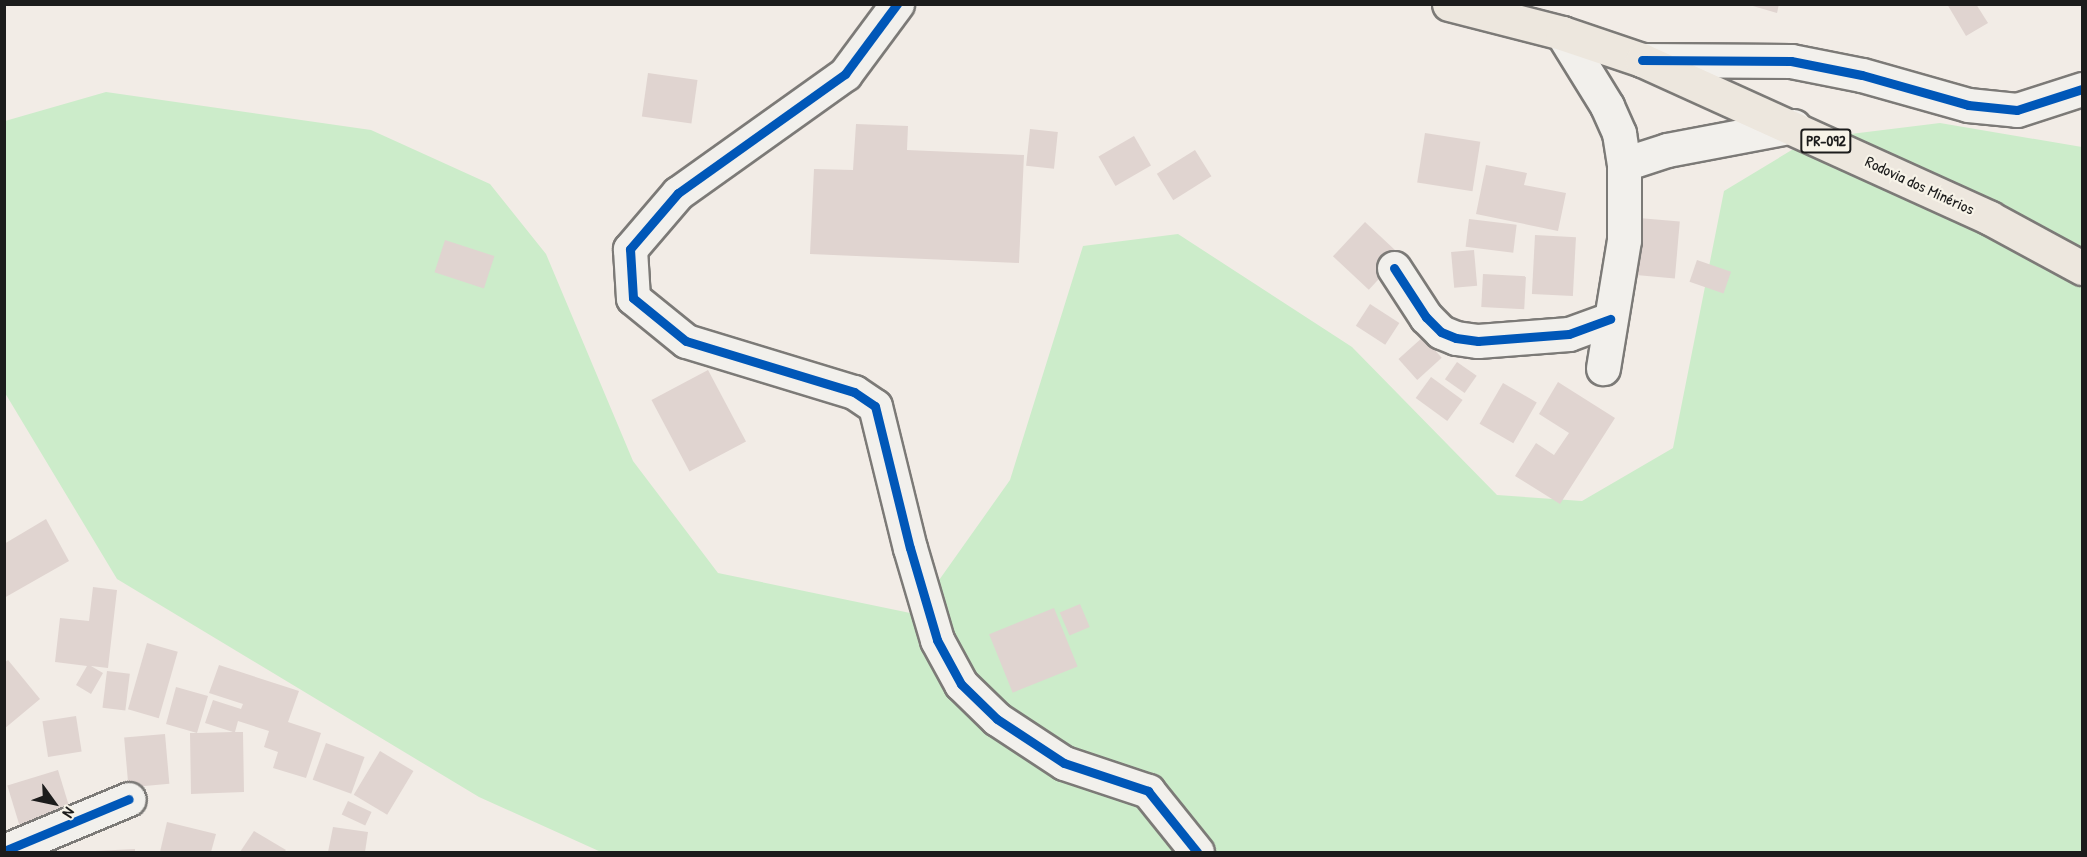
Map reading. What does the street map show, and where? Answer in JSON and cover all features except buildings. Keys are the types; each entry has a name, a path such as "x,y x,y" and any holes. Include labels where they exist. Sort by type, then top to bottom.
{"main road":[{"name":"Rodovia dos Minérios","path":"1449,4 1562,33 1642,60 1794,126 1990,218 2082,268"}],"street":[{"path":"897,4 844,74 678,193 630,249 633,298 686,341 854,392 875,406 910,548 937,640 962,684 997,719 1064,763 1148,791 1197,852"},
{"path":"1562,33 1607,106 1619,133 1624,164 1624,240 1603,368"},
{"path":"1642,60 1791,61 1862,75 1968,105 2017,110 2082,89"},
{"path":"1624,164 1667,150 1794,126"},
{"path":"1394,268 1426,317 1441,332 1456,338 1478,341 1569,334 1610,319"},
{"path":"4,851 129,799"}],"green space":[{"path":"106,92 371,130 490,184 546,254 633,461 718,573 915,614 1010,480 1083,246 1178,234 1352,347 1497,495 1582,501 1673,448 1724,191 1810,139 1940,123 2082,147 2082,852 601,852 479,797 117,579 5,393 5,121"}],"cycle path":[{"path":"897,4 845,74 678,193 630,249 633,298 686,341 854,392 875,406 910,548 937,640 961,684 997,719 1064,763 1148,791 1197,852"},
{"path":"1642,60 1791,61 1862,75 1968,105 2017,110 2082,89"},
{"path":"1394,268 1426,317 1441,332 1456,338 1478,341 1569,334 1610,319"},
{"path":"4,851 129,799"}]}
